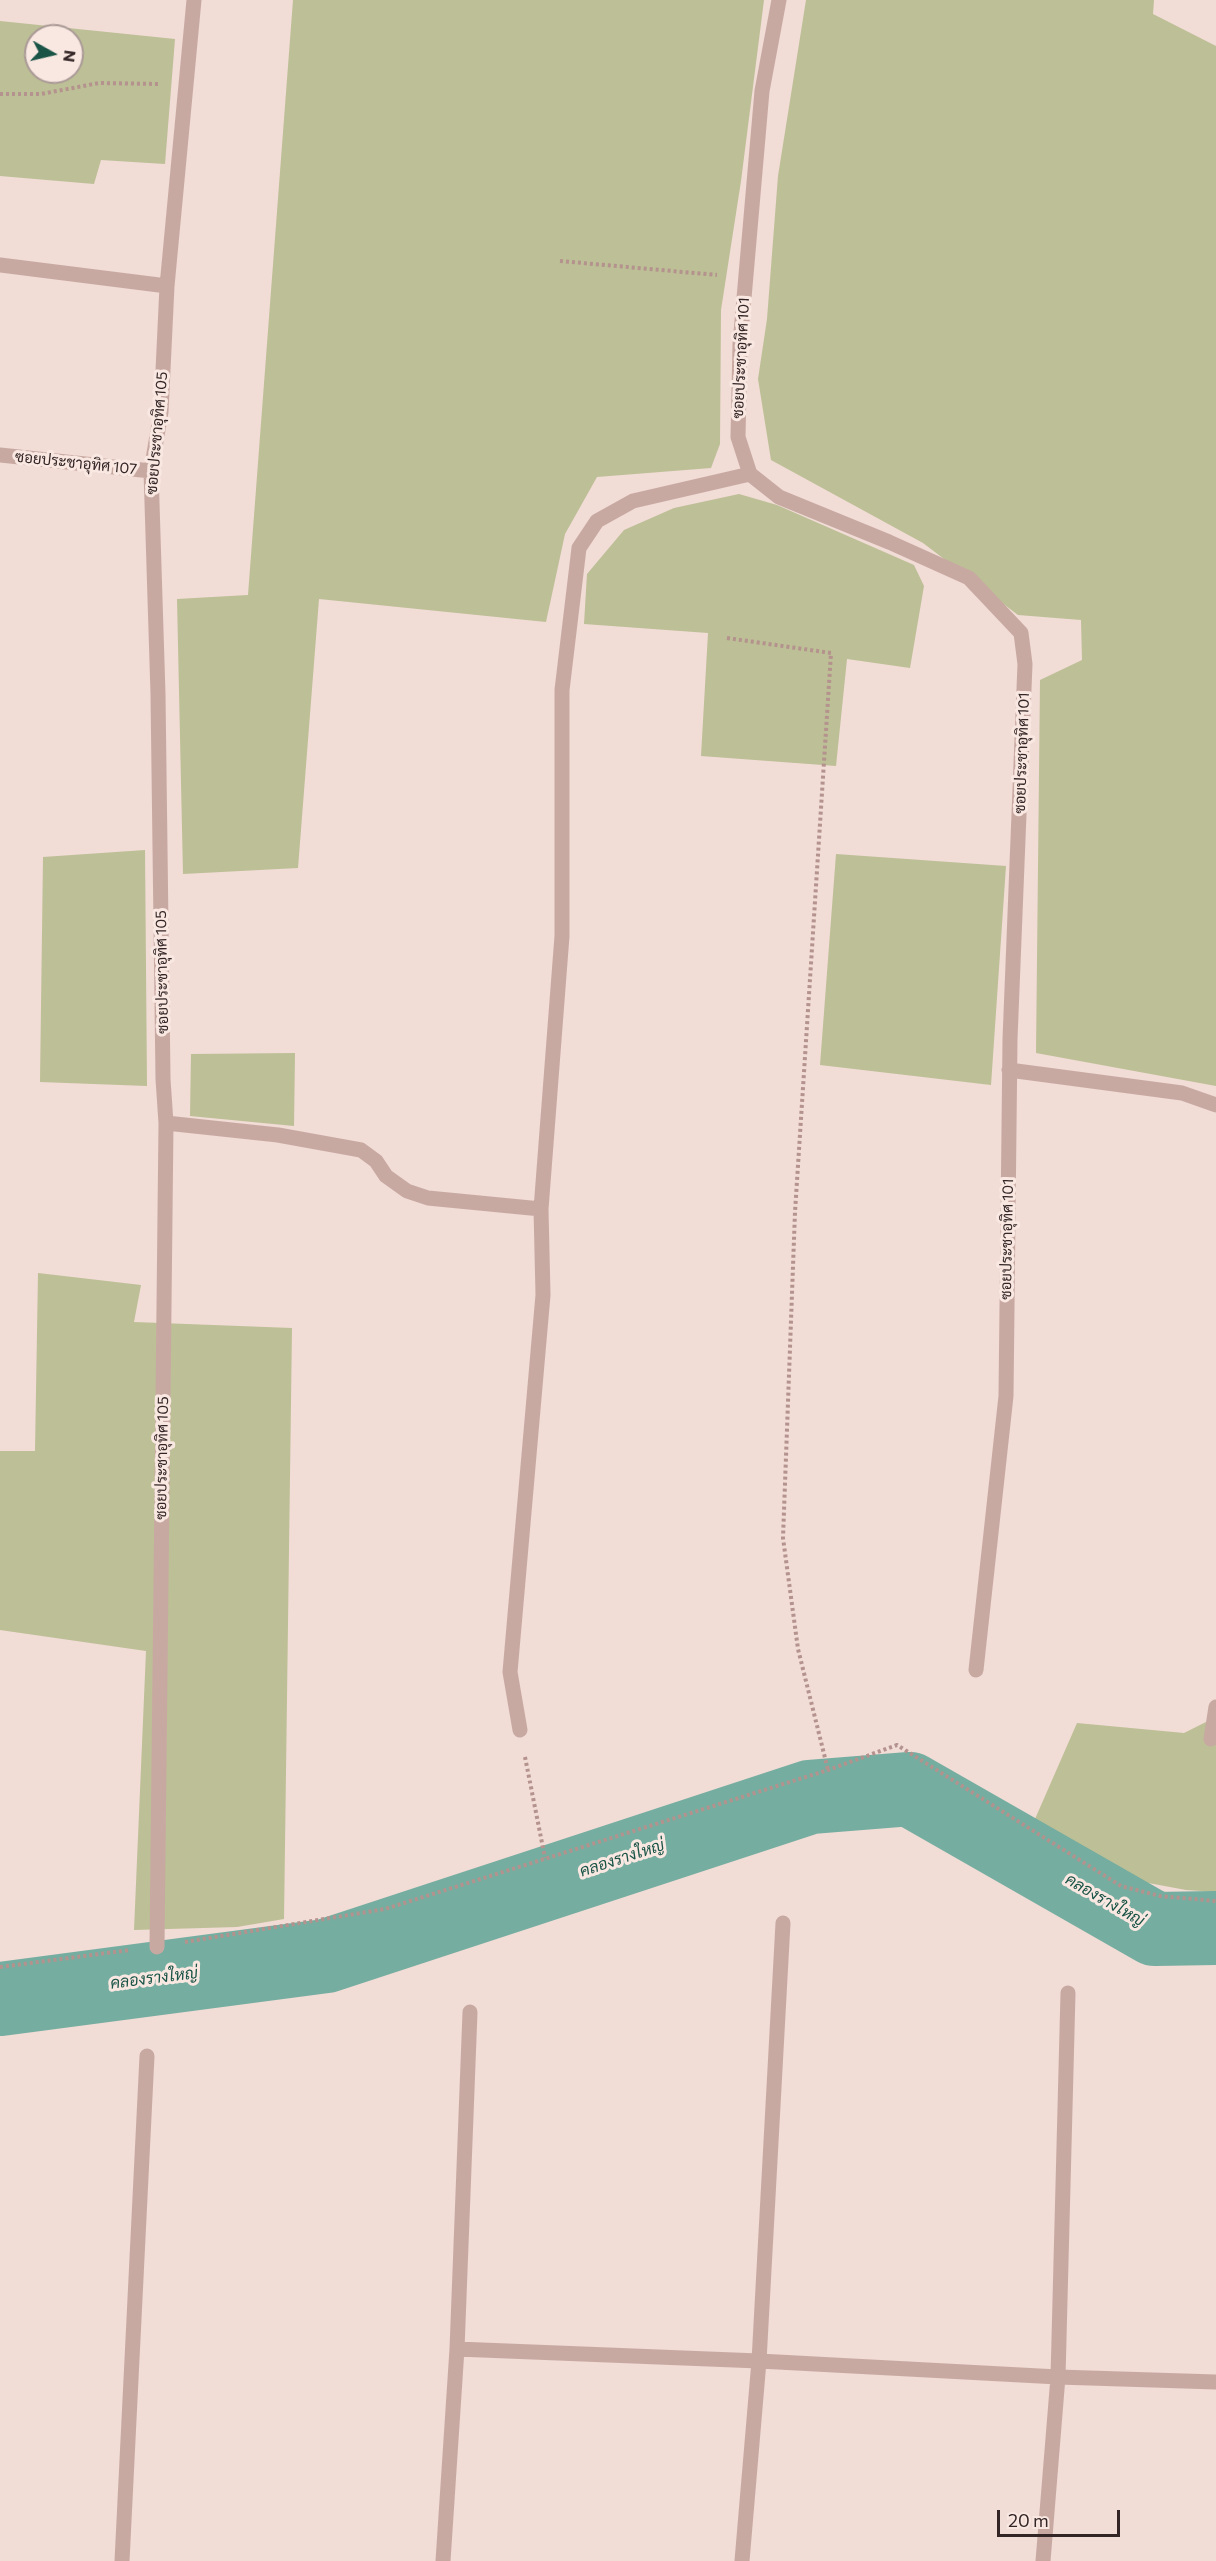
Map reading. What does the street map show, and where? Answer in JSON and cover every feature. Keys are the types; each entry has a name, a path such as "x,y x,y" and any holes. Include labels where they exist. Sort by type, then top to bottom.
{"street":[{"name":"ซอยประชาอุทิศ 105","path":"157,1947 166,1123 163,1079 158,694 151,471 161,411 167,286 194,0"},
{"name":"ซอยประชาอุทิศ 101","path":"779,0 762,91 740,345 738,437 750,474 779,497 969,578 1021,633 1025,664 1010,1070 1006,1396 976,1670"},
{"path":"0,265 167,286"},
{"name":"ซอยประชาอุทิศ 107","path":"0,455 151,471"},
{"path":"520,1730 510,1672 543,1295 541,1209 562,936 562,690 579,548 597,521 633,501 750,474"},
{"path":"1010,1070 1182,1093 1216,1105"},
{"path":"166,1123 278,1135 361,1150 376,1161 386,1176 407,1191 428,1198 541,1209"},
{"path":"1211,1739 1216,1707"},
{"path":"742,2561 759,2361 783,1923"},
{"path":"1043,2561 1058,2377 1068,1993"},
{"path":"443,2561 457,2349 470,2012"},
{"path":"122,2561 147,2056"},
{"path":"457,2349 759,2361 1058,2377 1216,2382"}],"path":[{"path":"0,94 41,94 99,83 186,84"},
{"path":"560,261 746,278"},
{"path":"727,638 831,653 795,1212 783,1538 798,1649 828,1770"},
{"path":"520,1730 545,1858"},
{"path":"0,1967 157,1947 384,1909 828,1770 897,1745 1121,1886 1160,1896 1216,1901"}],"green space":[{"path":"293,0 764,0 741,181 721,310 720,444 711,468 597,477 565,534 546,622 319,599 298,868 183,874 177,599 248,595"},
{"path":"806,0 1154,0 1153,14 1216,46 1216,1086 1036,1053 1040,680 1082,660 1081,620 1018,615 923,543 771,460 758,379 767,319 778,176"},
{"path":"0,21 29,24 24,24 24,84 84,84 84,30 175,39 165,164 101,160 94,184 0,176"},
{"path":"739,494 777,505 914,565 924,586 910,668 847,659 836,766 701,756 708,633 584,624 587,574 624,530 674,508"},
{"path":"145,850 147,1086 40,1082 43,857"},
{"path":"836,854 1006,866 991,1085 820,1065"},
{"path":"295,1053 294,1126 190,1116 191,1054"},
{"path":"38,1273 141,1285 134,1322 292,1328 284,1919 237,1927 134,1930 146,1651 0,1630 0,1451 35,1451"},
{"path":"1216,1717 1216,1892 1186,1890 1127,1879 1035,1819 1077,1723 1184,1733"}],"waterway":[{"name":"คลองรางใหญ่","path":"0,1999 326,1956 810,1797 910,1789 1155,1929 1216,1928"}]}
